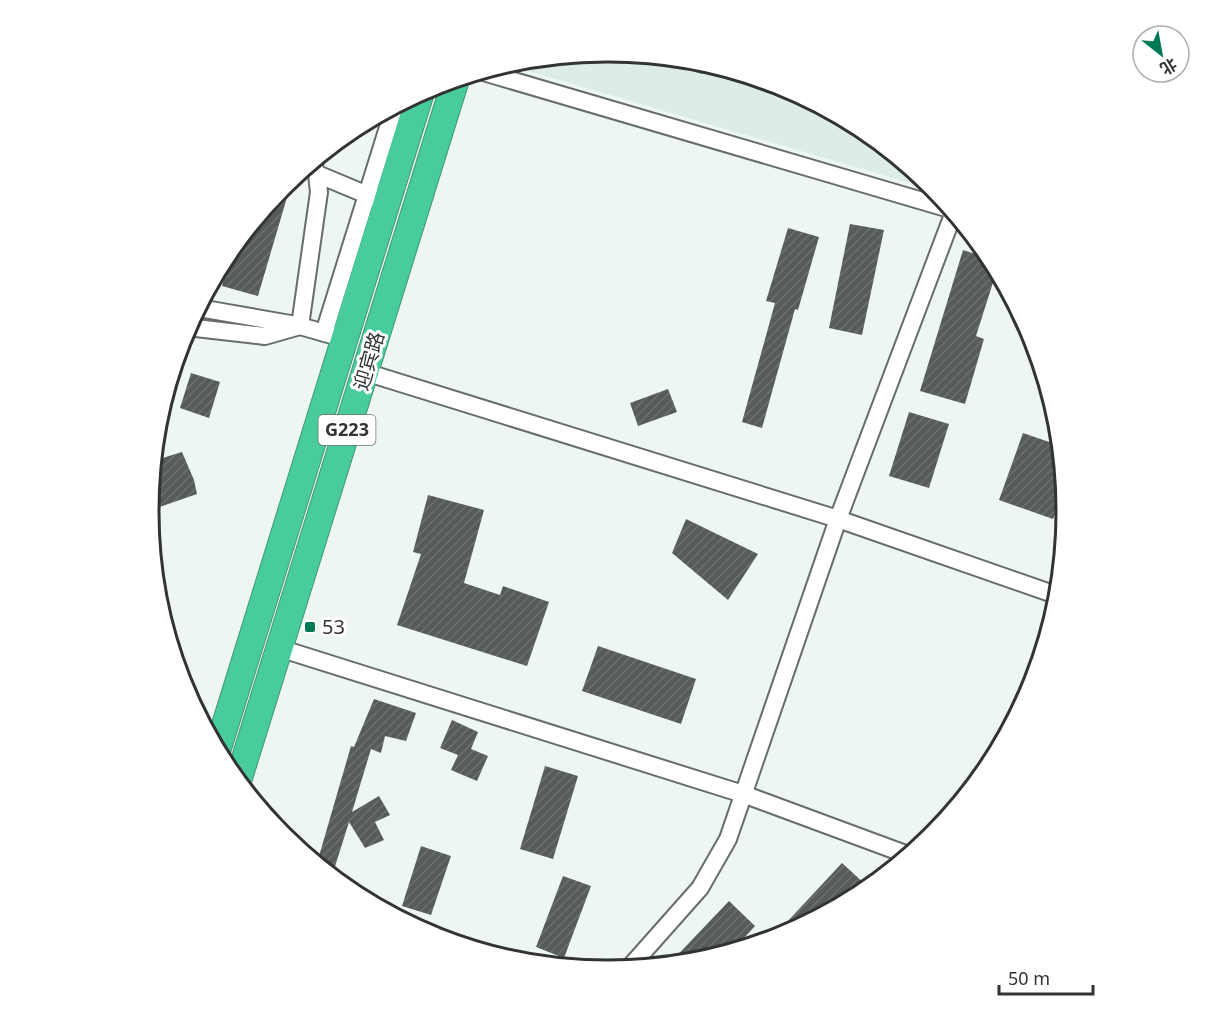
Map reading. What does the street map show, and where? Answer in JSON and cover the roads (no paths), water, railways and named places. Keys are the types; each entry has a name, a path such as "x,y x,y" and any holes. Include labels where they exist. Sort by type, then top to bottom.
{"highway":[{"name":"迎宾路","path":"241,770 453,89"},
{"name":"迎宾路","path":"221,739 334,336 377,200 416,105"}],"street":[{"path":"496,76 938,207"},
{"path":"316,169 377,200 393,117"},
{"path":"300,326 319,192 314,170"},
{"path":"637,959 700,888 728,839 838,519 950,220"},
{"path":"208,307 300,326 334,336"},
{"path":"198,328 265,336 300,326"},
{"path":"365,372 838,519 1049,592"},
{"path":"279,648 743,794 899,852"}],"place":[{"name":"53","path":"310,627"}]}
